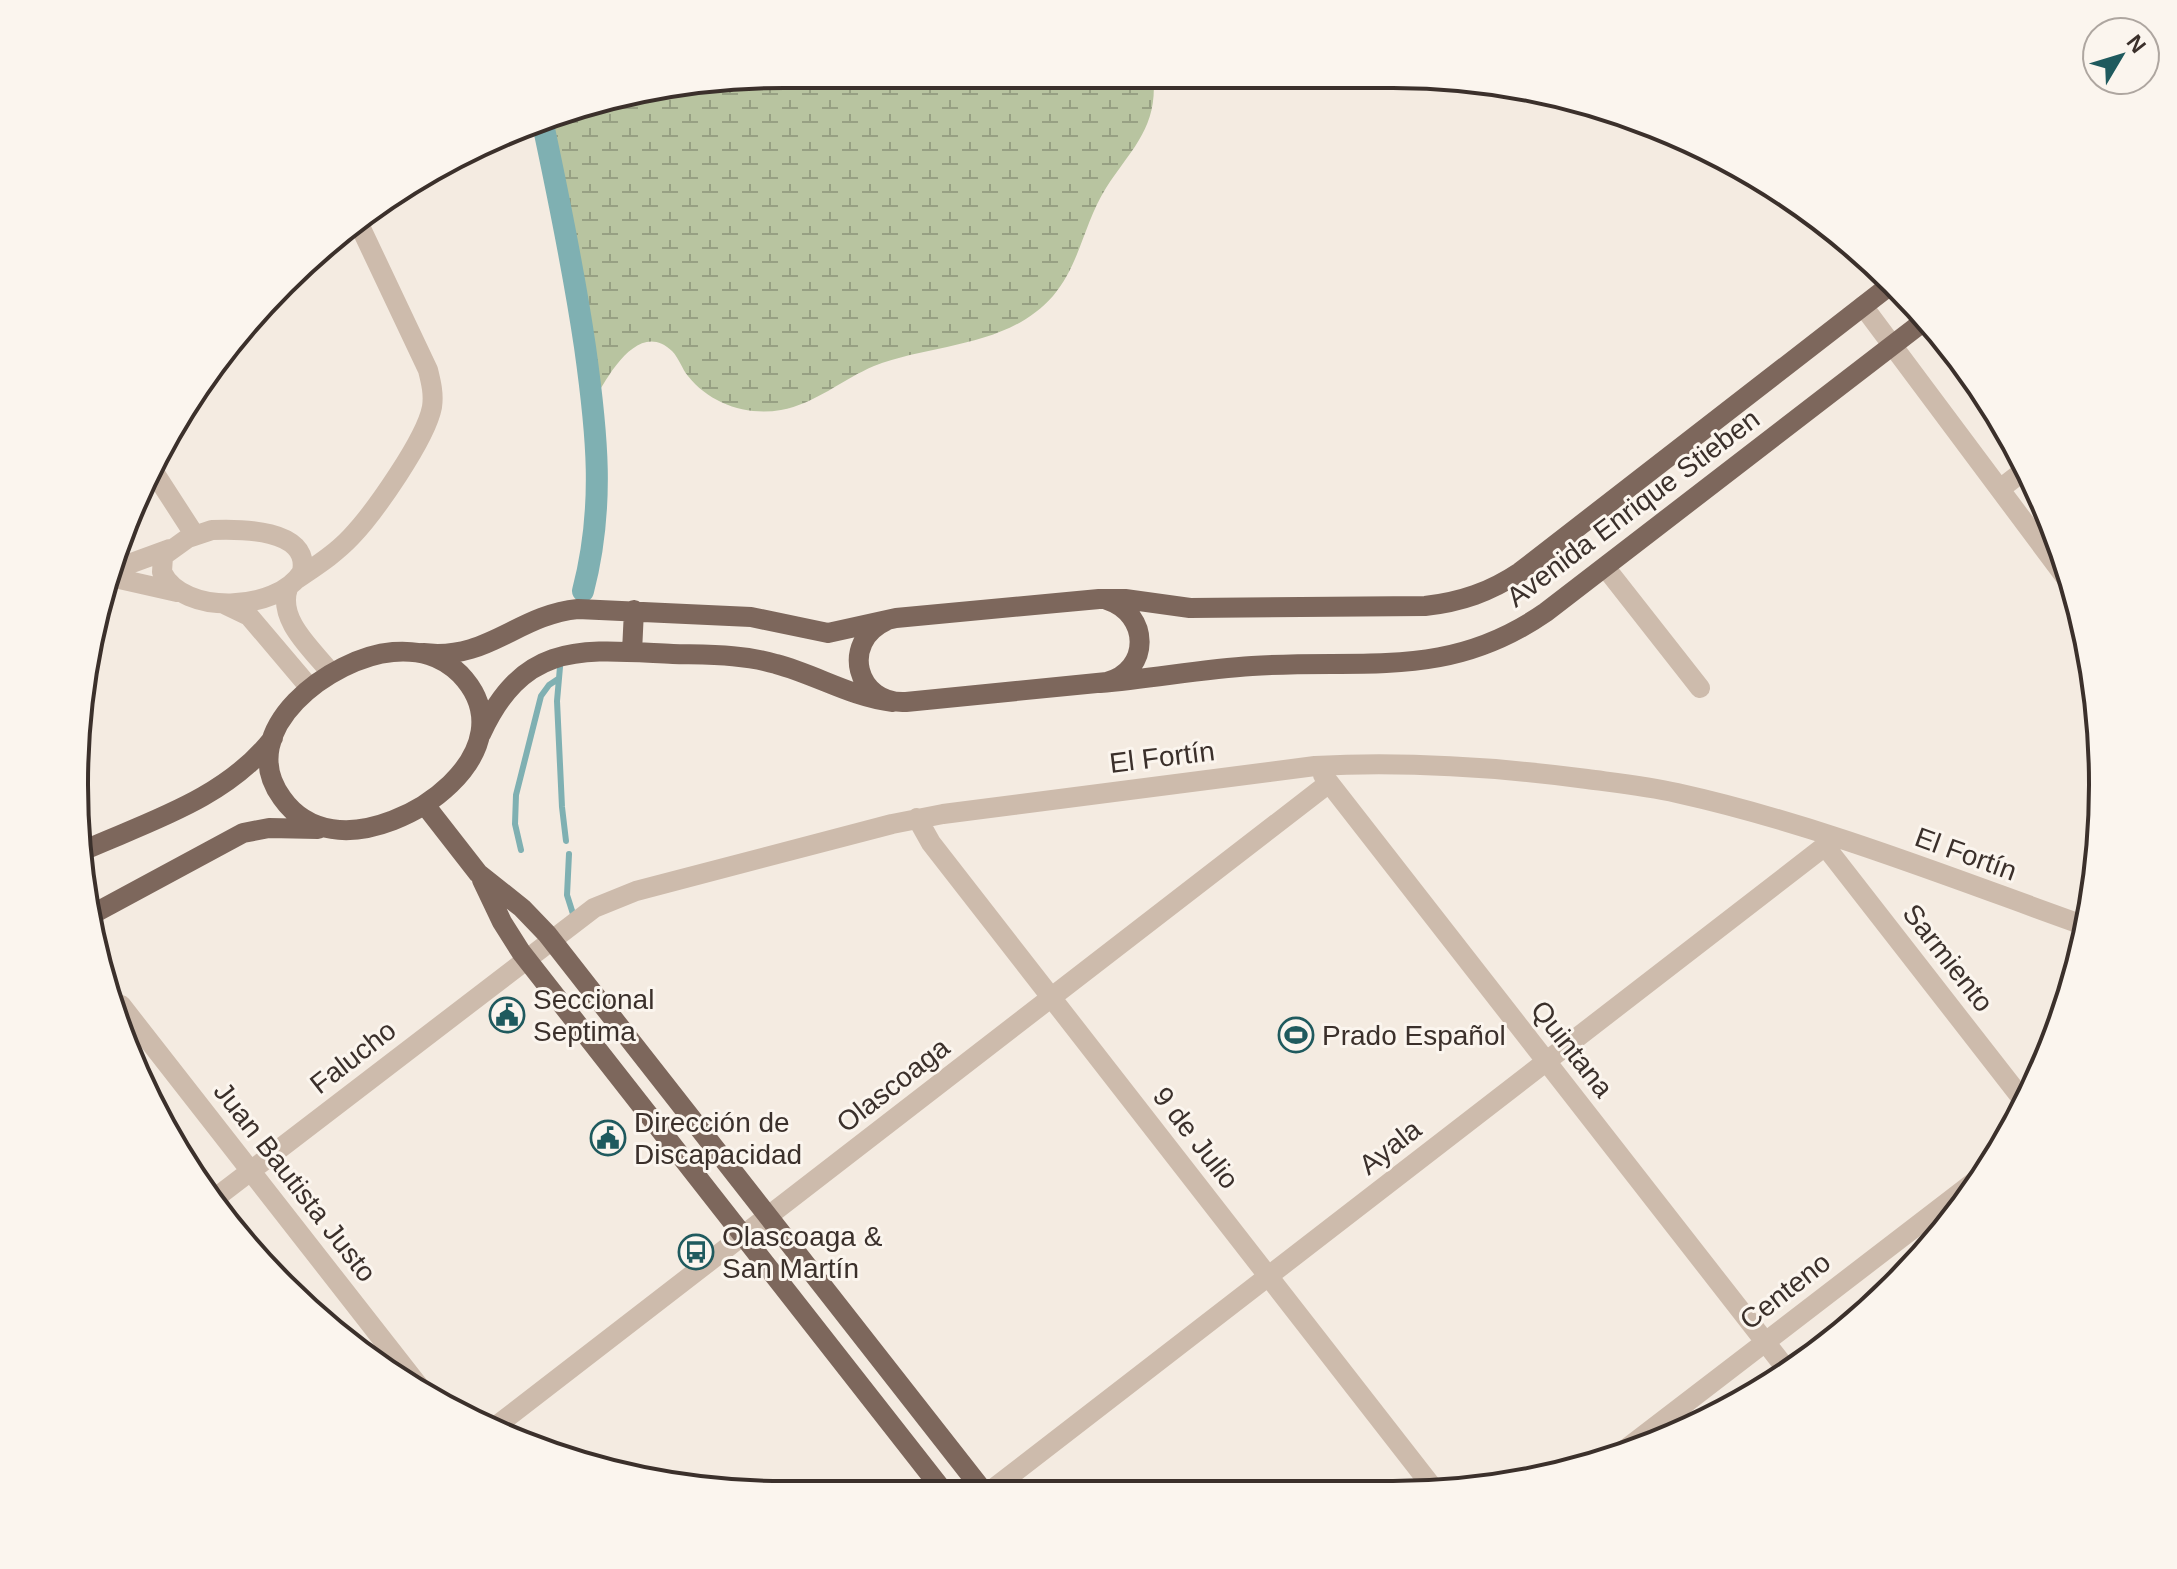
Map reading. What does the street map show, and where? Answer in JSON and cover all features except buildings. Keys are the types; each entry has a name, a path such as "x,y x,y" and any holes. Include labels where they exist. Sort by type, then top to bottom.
{"main road":[{"name":"Avenida Enrique Stieben","path":"423,653 445,655 467,652 535,619 556,612 589,608 751,617 828,633 896,618 1099,599 1220,608 1425,606 1469,598 1520,572 1883,290"},
{"name":"Avenida Enrique Stieben","path":"896,618 872,629 861,645 858,659 860,672 870,689 893,702 1255,665 1411,662 1447,657 1483,647 1518,631 1605,567 1917,326"},
{"name":"Avenida Enrique Stieben","path":"1099,599 1126,609 1135,620 1141,641 1131,668 1120,678 1100,683"},
{"path":"632,652 634,610"},
{"path":"100,910 243,833 269,828 372,828 397,820 425,805 456,778 502,698 521,678 551,658 577,651 762,660 854,694 893,702"},
{"path":"91,847 216,789 248,765 275,735 293,705 310,688 355,660 374,654 423,653 450,666 471,688 480,715 477,745"},
{"path":"275,735 269,761 275,789 303,819 332,829"},
{"path":"425,805 478,873 506,930 526,959 935,1481"},
{"path":"478,873 522,908 551,939 977,1481"}],"street":[{"path":"120,579 221,602 259,600 293,584 334,553 363,523 421,438 432,404 433,387 428,370 362,231"},
{"path":"1863,306 2051,557"},
{"path":"2000,489 2017,476"},
{"path":"159,479 194,534"},
{"path":"123,566 170,549 194,534 212,530 250,530 288,542 302,557 302,572 284,602 288,617 331,673"},
{"path":"170,549 161,563 162,572 173,589 186,595"},
{"path":"1605,567 1700,688"},
{"path":"221,602 249,616 310,688"},
{"name":"El Fortín","path":"526,959 594,908 626,894 917,818 1315,766 1376,764 1510,769 1675,792 2075,922"},
{"name":"Quintana","path":"1315,766 1781,1362"},
{"name":"Olascoaga","path":"503,1421 1329,783"},
{"name":"9 de Julio","path":"917,818 931,843 1427,1480"},
{"name":"Ayala","path":"1000,1481 1546,1061 1826,840"},
{"name":"Sarmiento","path":"1826,840 2017,1092"},
{"name":"Falucho","path":"221,1194 526,959"},
{"name":"Juan Bautista Justo","path":"126,1012 405,1368"},
{"name":"Centeno","path":"1648,1432 1953,1198"}],"green space":[{"path":"1154,88 1152,109 1142,136 1099,201 1070,271 1053,296 1035,313 992,335 874,366 793,407 755,411 718,401 697,386 672,351 659,343 647,342 635,347 615,367 593,402 572,258 545,131 604,112 649,101 739,89"}],"waterway":[{"path":"544,131 581,319 595,439 594,529 583,591"},
{"path":"560,667 557,701 566,841"},
{"path":"521,850 515,824 516,795 541,696 558,679"},
{"path":"569,854 567,895 574,917"}],"place":[{"name":"Seccional Septima","path":"507,1015"},
{"name":"Prado Español","path":"1296,1035"},
{"name":"Dirección de Discapacidad","path":"608,1138"},
{"name":"Olascoaga & San Martín","path":"696,1252"}]}
